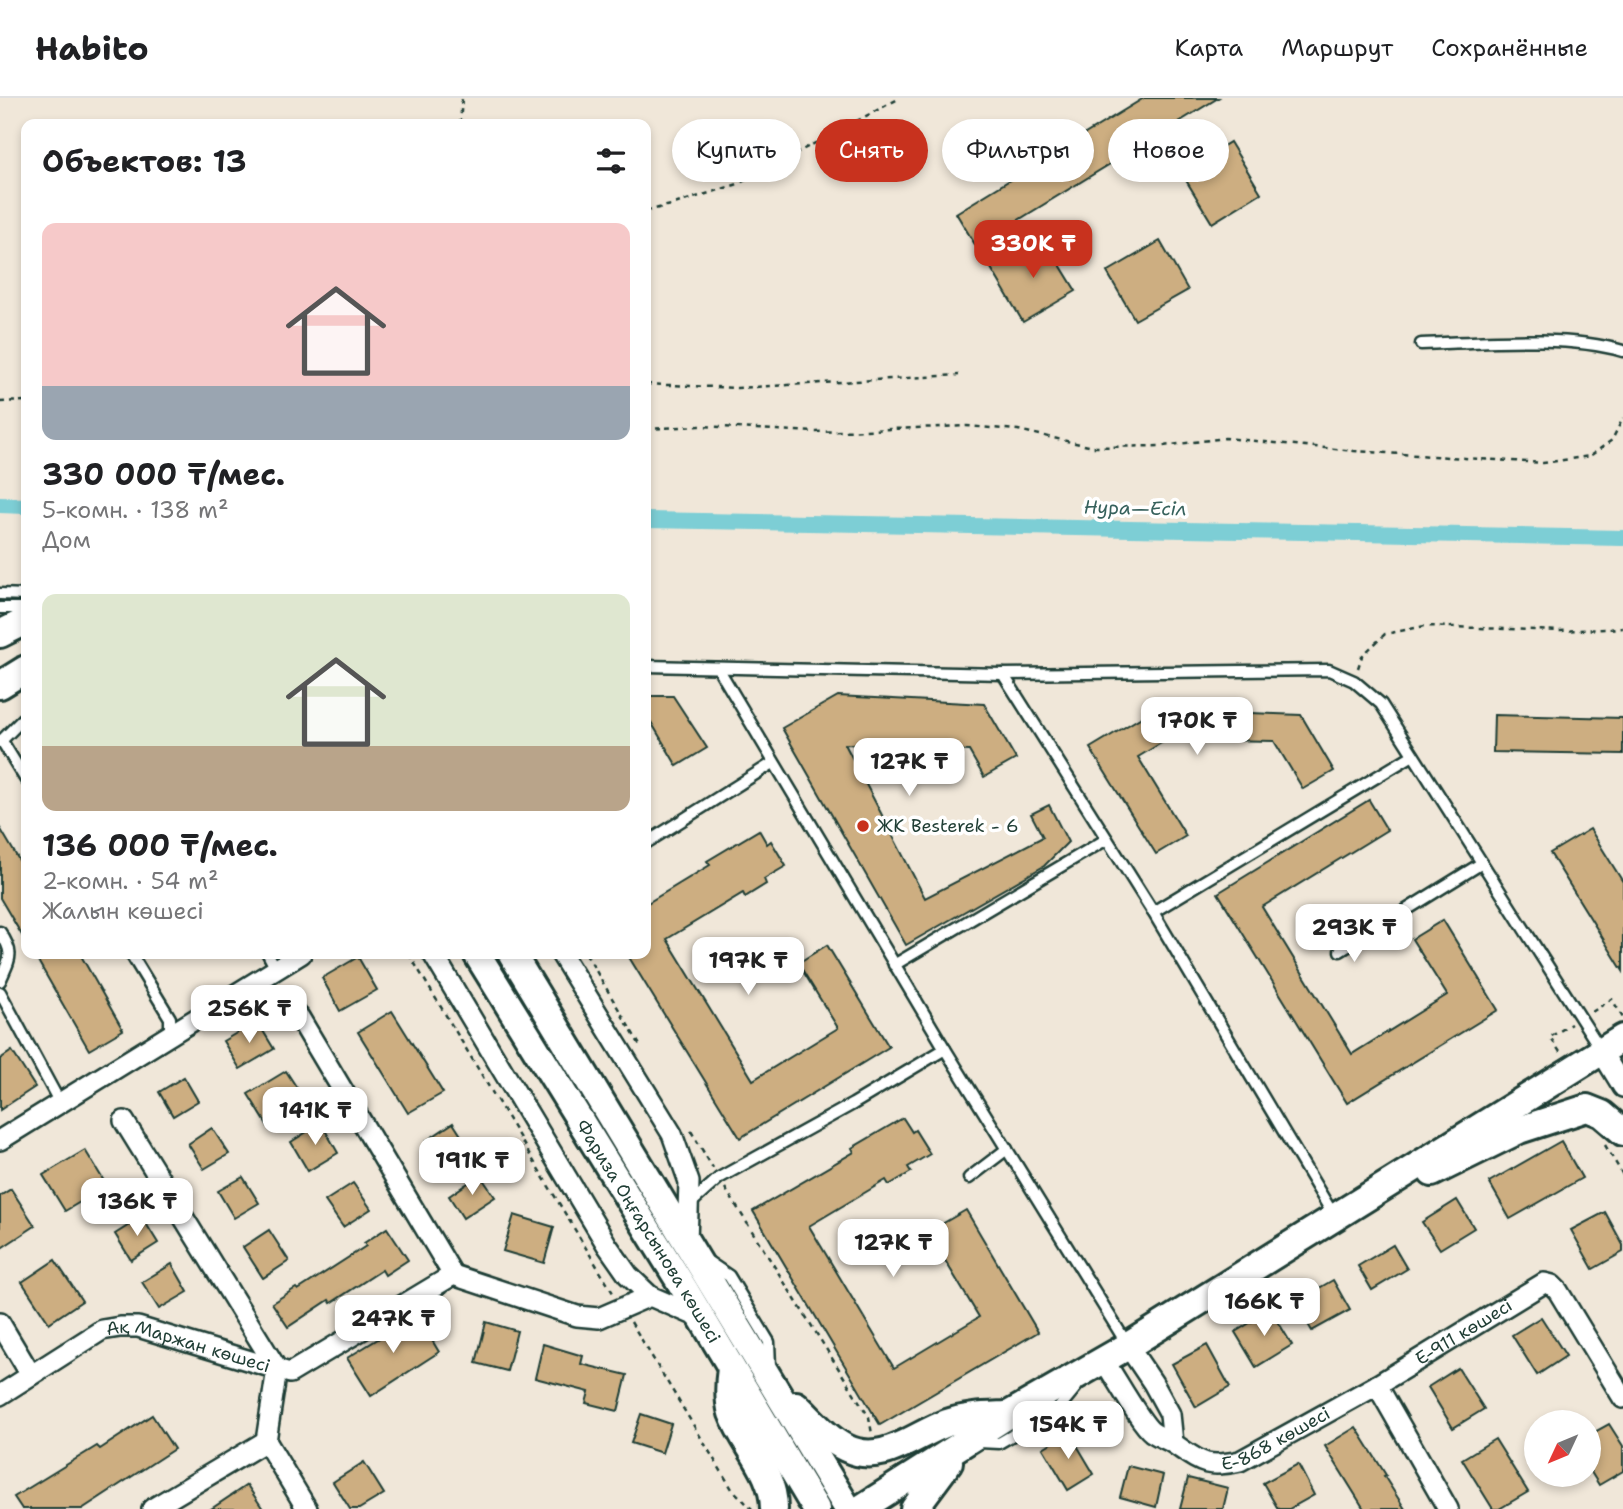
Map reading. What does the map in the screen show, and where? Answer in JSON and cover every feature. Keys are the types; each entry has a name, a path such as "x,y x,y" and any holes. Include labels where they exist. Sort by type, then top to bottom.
{"street":[{"path":"0,635 21,624"},
{"path":"0,685 21,672"},
{"path":"436,959 607,1245 628,1275 650,1296 701,1318"},
{"name":"Фариза Оңғарсынова көшесі","path":"480,959 555,1077 816,1509"},
{"path":"497,959 530,1010 544,1009"},
{"name":"Фариза Оңғарсынова көшесі","path":"515,959 848,1509"},
{"path":"564,959 672,1134 689,1182 689,1246"},
{"path":"0,1140 170,1035 272,961"},
{"path":"299,1017 453,1275 577,1316 599,1318 650,1296"},
{"path":"859,1509 1008,1415 1128,1346 1612,1044 1623,1087"},
{"path":"555,1077 565,1075 575,1082 650,1204 689,1246"},
{"path":"1393,1180 1423,1177 1519,1130 1587,1108 1602,1114 1623,1132"},
{"path":"124,1121 277,1369 266,1441 307,1509"},
{"name":"Ақ Маржан көшесі","path":"0,1395 102,1330 120,1326 138,1328 290,1373 453,1275"},
{"name":"Е-911 көшесі","path":"1377,1385 1545,1283 1558,1291 1623,1398"},
{"path":"0,1323 31,1375"},
{"path":"1128,1346 1170,1414 1173,1443"},
{"name":"Е-868 көшесі","path":"1097,1365 1150,1431 1205,1464 1221,1465 1240,1461 1377,1385"},
{"path":"731,1367 729,1386 732,1412 767,1474 774,1509"},
{"path":"771,1382 844,1447 869,1454 881,1453 947,1423 974,1416 1008,1415"},
{"path":"1377,1385 1448,1509"},
{"path":"152,1509 266,1441"},
{"path":"914,1509 932,1481 966,1443"}],"lane":[{"path":"1421,344 1544,341 1608,346 1623,351"},
{"path":"0,594 21,596"},
{"path":"0,608 21,608"},
{"path":"651,666 1003,674 1329,670 1354,681 1381,704 1482,863 1612,1044"},
{"path":"718,668 894,965 1128,1346"},
{"path":"1003,674 1153,912 1334,1216"},
{"path":"21,721 1,742 21,771"},
{"path":"1153,912 1413,755"},
{"path":"651,840 773,763"},
{"path":"894,965 1107,839"},
{"path":"1340,951 1482,863"},
{"path":"0,932 10,946 11,956 0,981"},
{"path":"134,959 170,1018 170,1035"},
{"path":"0,992 61,1103"},
{"path":"689,1204 719,1178 853,1104 945,1049"},
{"path":"969,1178 1007,1149"},
{"path":"966,1443 999,1443 1058,1409 1097,1365"}],"path":[{"path":"460,119 462,98"},
{"path":"651,210 737,184 900,98"},
{"path":"651,384 737,388 959,375"},
{"path":"0,402 21,401"},
{"path":"651,429 699,426 817,432 966,426 1017,430 1093,447 1163,446 1225,438 1354,451 1543,463 1590,456 1612,440 1623,418"},
{"path":"1354,681 1362,656 1385,634 1398,631 1424,626 1562,631 1623,628"},
{"path":"413,959 732,1489 752,1509"},
{"path":"589,959 645,1054"},
{"path":"1598,1008 1612,999 1623,1018"},
{"path":"1564,1058 1550,1037 1572,1024"},
{"path":"685,1122 869,1417 872,1430 869,1454"}],"building":[{"path":"1144,98 1218,98 1184,119 1110,119"},
{"path":"1108,120 1108,165 1094,174 1094,129"},
{"path":"1229,143 1261,193 1212,223 1187,182 1229,182"},
{"path":"1007,182 1081,182 976,246 956,213"},
{"path":"1043,237 1076,291 1023,322 991,268"},
{"path":"1160,241 1188,290 1135,320 1107,272"},
{"path":"651,696 673,696 707,748 677,766 651,722"},
{"name":"ЖК Besterek - 6","path":"838,696 984,704 1016,759 984,777 969,751 845,744 925,898 1043,837 1031,814 1049,805 1068,842 1044,866 906,945 782,728"},
{"path":"1155,709 1301,715 1334,771 1303,789 1274,741 1168,739 1138,757 1186,836 1156,854 1090,748"},
{"path":"1494,715 1623,718 1623,754 1493,752"},
{"path":"1369,800 1387,830 1262,907 1352,1054 1447,995 1412,939 1443,920 1498,1010 1347,1103 1218,893"},
{"path":"0,828 21,864 21,934 0,898"},
{"path":"1590,829 1623,882 1623,971 1550,853"},
{"path":"759,830 767,844 771,841 786,866 764,879 766,884 745,897 743,893 667,939 753,1080 838,1028 798,963 827,945 889,1047 740,1138 630,959 651,959 651,901 710,865 707,861"},
{"path":"37,959 83,959 123,1030 89,1050"},
{"path":"359,959 377,990 340,1011 322,978"},
{"path":"392,1011 443,1093 408,1113 358,1032"},
{"path":"257,1021 274,1049 240,1069 223,1041"},
{"path":"12,1051 35,1087 0,1110 0,1059"},
{"path":"286,1071 306,1102 268,1126 248,1094"},
{"path":"184,1077 198,1101 173,1116 159,1092"},
{"path":"903,1118 912,1132 915,1130 930,1154 908,1167 911,1172 889,1185 886,1180 809,1226 894,1368 979,1317 928,1232 966,1210 1038,1332 880,1425 753,1211 854,1152 852,1148"},
{"path":"321,1123 338,1153 308,1171 291,1142"},
{"path":"453,1123 471,1151 444,1168 426,1141"},
{"path":"212,1128 229,1154 204,1169 188,1144"},
{"path":"1561,1141 1582,1178 1510,1219 1489,1182"},
{"path":"85,1150 107,1186 65,1211 43,1175"},
{"path":"480,1175 495,1197 463,1218 449,1196"},
{"path":"243,1177 259,1203 234,1218 218,1191"},
{"path":"353,1183 371,1209 343,1227 325,1201"},
{"path":"11,1189 35,1226 0,1249 0,1196"},
{"path":"1457,1200 1474,1228 1440,1249 1422,1222"},
{"path":"1605,1212 1623,1245 1623,1252 1593,1269 1571,1230"},
{"path":"514,1215 554,1227 544,1263 503,1251"},
{"path":"142,1217 158,1243 131,1260 115,1234"},
{"path":"387,1228 408,1260 385,1275 382,1270 288,1327 272,1303 296,1288 298,1290 366,1246 364,1243"},
{"path":"269,1230 289,1261 263,1278 243,1247"},
{"path":"1393,1245 1407,1269 1372,1290 1358,1266"},
{"path":"55,1260 82,1301 49,1323 22,1282"},
{"path":"172,1264 188,1292 159,1309 142,1282"},
{"path":"1333,1280 1350,1310 1312,1331 1295,1302"},
{"path":"1271,1310 1292,1345 1256,1367 1235,1332"},
{"path":"417,1315 439,1352 371,1396 347,1358"},
{"path":"1541,1317 1566,1356 1537,1375 1512,1335"},
{"path":"486,1322 517,1331 507,1371 476,1363"},
{"path":"543,1344 583,1356 581,1364 627,1375 618,1411 586,1403 589,1392 535,1378"},
{"path":"1207,1345 1230,1387 1196,1407 1172,1364"},
{"path":"1458,1368 1484,1409 1453,1428 1428,1387"},
{"path":"641,1414 671,1424 662,1453 631,1443"},
{"path":"152,1415 174,1449 82,1509 22,1509 14,1497 97,1446 100,1449"},
{"path":"1609,1424 1623,1446 1623,1471 1601,1484 1601,1428"},
{"path":"1356,1427 1405,1509 1364,1509 1325,1446"},
{"path":"1069,1432 1094,1474 1068,1490 1043,1448"},
{"path":"1495,1439 1528,1492 1499,1509 1493,1509 1462,1459"},
{"path":"364,1462 384,1494 359,1509 350,1509 333,1482"},
{"path":"1298,1464 1314,1495 1289,1509 1278,1509 1263,1483"},
{"path":"1128,1466 1163,1475 1156,1507 1120,1497"},
{"path":"1188,1478 1228,1488 1223,1509 1180,1509"},
{"path":"247,1485 263,1509 211,1509"}],"waterway":[{"name":"Нура—Есіл","path":"0,505 21,506"},
{"name":"Нура—Есіл","path":"651,520 1623,538"}],"place":[{"name":"ЖК Besterek - 6","path":"863,826"}]}
